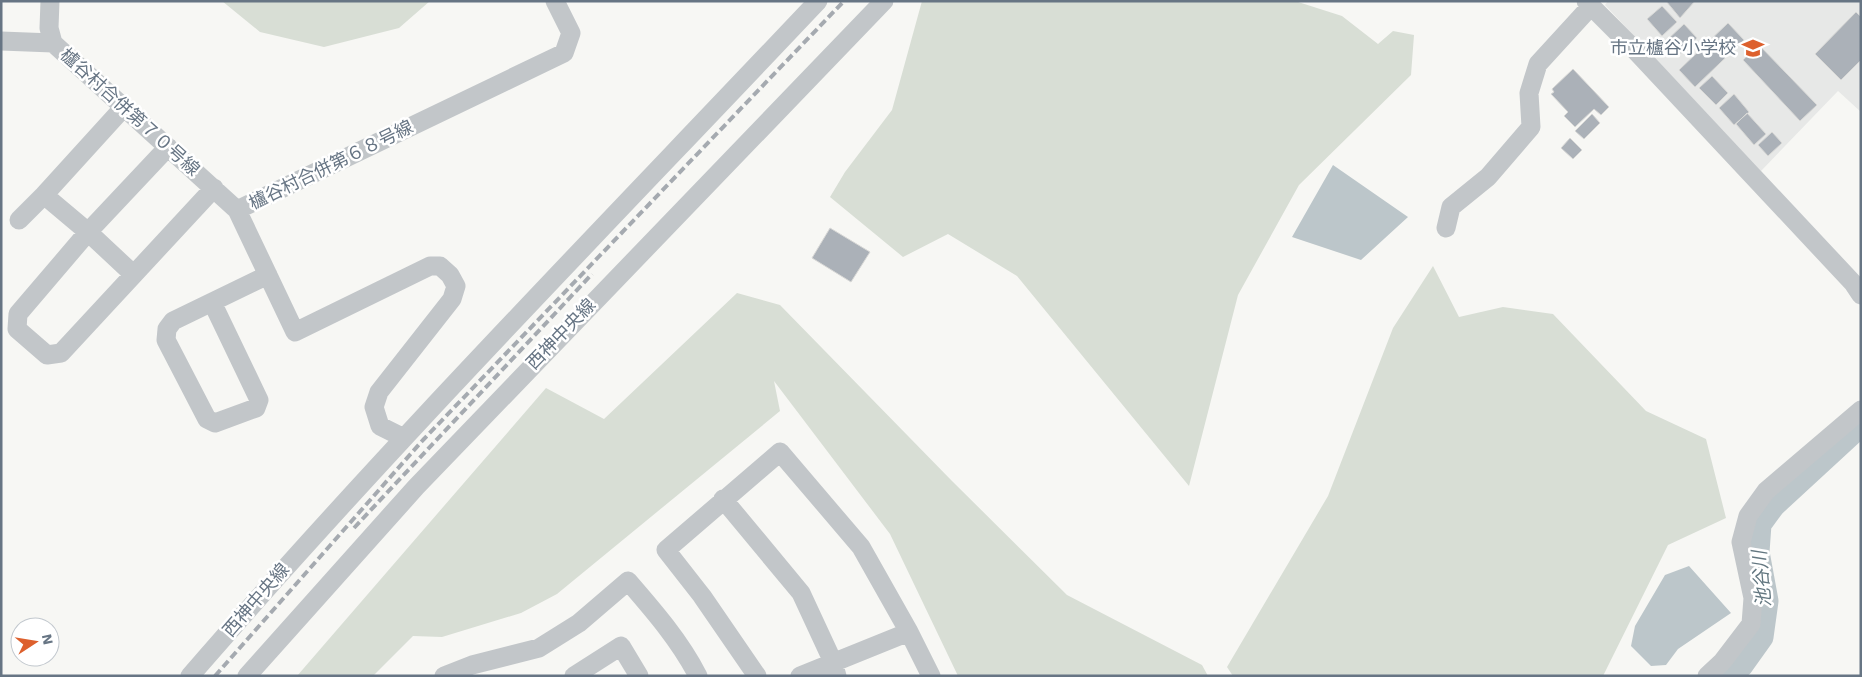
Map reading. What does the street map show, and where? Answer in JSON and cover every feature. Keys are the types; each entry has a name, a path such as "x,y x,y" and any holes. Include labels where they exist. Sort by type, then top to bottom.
{"street":[{"name":"櫨谷村合併第７０号線","path":"50,1 49,28 53,43 238,210"},
{"name":"櫨谷村合併第６８号線","path":"404,438 380,426 374,407 379,392 452,299 456,286 450,275 440,266 430,266 295,332 238,210 564,53 571,33 555,1"},
{"name":"西神中央線","path":"190,676 271,583 404,438 818,1"},
{"name":"西神中央線","path":"247,676 416,487 884,1"},
{"path":"1446,228 1451,207 1488,177 1531,127 1529,93 1538,64 1589,4 1632,47 1846,276 1861,295"},
{"path":"1,41 53,43"},
{"path":"19,220 124,107"},
{"path":"168,147 88,232 18,314 17,329 47,355 61,353 214,188"},
{"path":"44,195 88,232 133,274"},
{"path":"212,302 259,400 256,408 215,423 207,419 166,340 168,329 173,321 212,302 268,275"},
{"path":"1707,676 1722,662 1750,624 1753,598 1741,542 1748,516 1766,491 1861,410"},
{"path":"757,676 702,596 666,550 723,499 780,452 861,547 909,632 931,676"},
{"path":"723,499 801,593 835,669"},
{"path":"444,676 474,670 539,648 579,622 628,581 662,620 698,676"},
{"path":"800,676 835,669 909,632"},
{"path":"574,676 621,646 639,676"}],"shaded area":[{"path":"222,1 430,1 399,28 324,47 260,32"},
{"path":"922,1 1295,1 1342,16 1378,44 1393,31 1414,35 1411,75 1299,185 1238,295 1189,486 1017,276 948,234 903,257 830,197 845,172 892,110"},
{"name":"市立櫨谷小学校","path":"1608,1 1861,1 1861,112 1838,91 1761,171 1605,5"},
{"path":"1333,165 1408,217 1361,260 1292,237"},
{"path":"1433,266 1459,317 1503,307 1553,314 1646,411 1706,439 1726,518 1668,545 1603,676 1233,676 1227,667 1328,496 1393,328"},
{"path":"737,293 780,305 952,481 1067,595 1202,665 1208,676 958,676 890,534 774,381 780,411 557,594 521,613 442,637 413,636 373,676 297,676 546,388 604,419"},
{"path":"1689,566 1731,613 1678,649 1666,665 1651,666 1631,646 1635,626 1665,575"}],"building":[{"path":"1666,1 1695,1 1680,18"},
{"path":"1662,6 1677,22 1662,36 1647,19"},
{"path":"1856,12 1861,17 1861,60 1841,80 1815,54"},
{"path":"1728,23 1744,40 1695,87 1679,70"},
{"path":"1684,24 1697,38 1679,55 1666,41"},
{"path":"1759,45 1817,105 1800,121 1743,60"},
{"path":"1573,69 1609,107 1601,115 1594,109 1575,127 1564,116 1568,112 1551,94 1554,92 1552,89"},
{"path":"1712,76 1728,93 1716,105 1699,88"},
{"path":"1734,94 1749,112 1734,125 1719,108"},
{"path":"1747,113 1766,134 1754,145 1736,124"},
{"path":"1592,114 1600,123 1584,139 1575,131"},
{"path":"1772,132 1782,143 1768,156 1758,145"},
{"path":"1570,138 1582,150 1573,159 1561,148"},
{"path":"830,228 870,252 851,282 812,258"}],"waterway":[{"name":"池谷川","path":"1728,676 1741,665 1761,637 1766,601 1757,552 1759,524 1773,505 1861,424"}],"railway":[{"path":"215,676 423,440 844,1"},
{"path":"354,528 592,274"}],"place":[{"name":"市立櫨谷小学校","path":"1753,48"}]}
